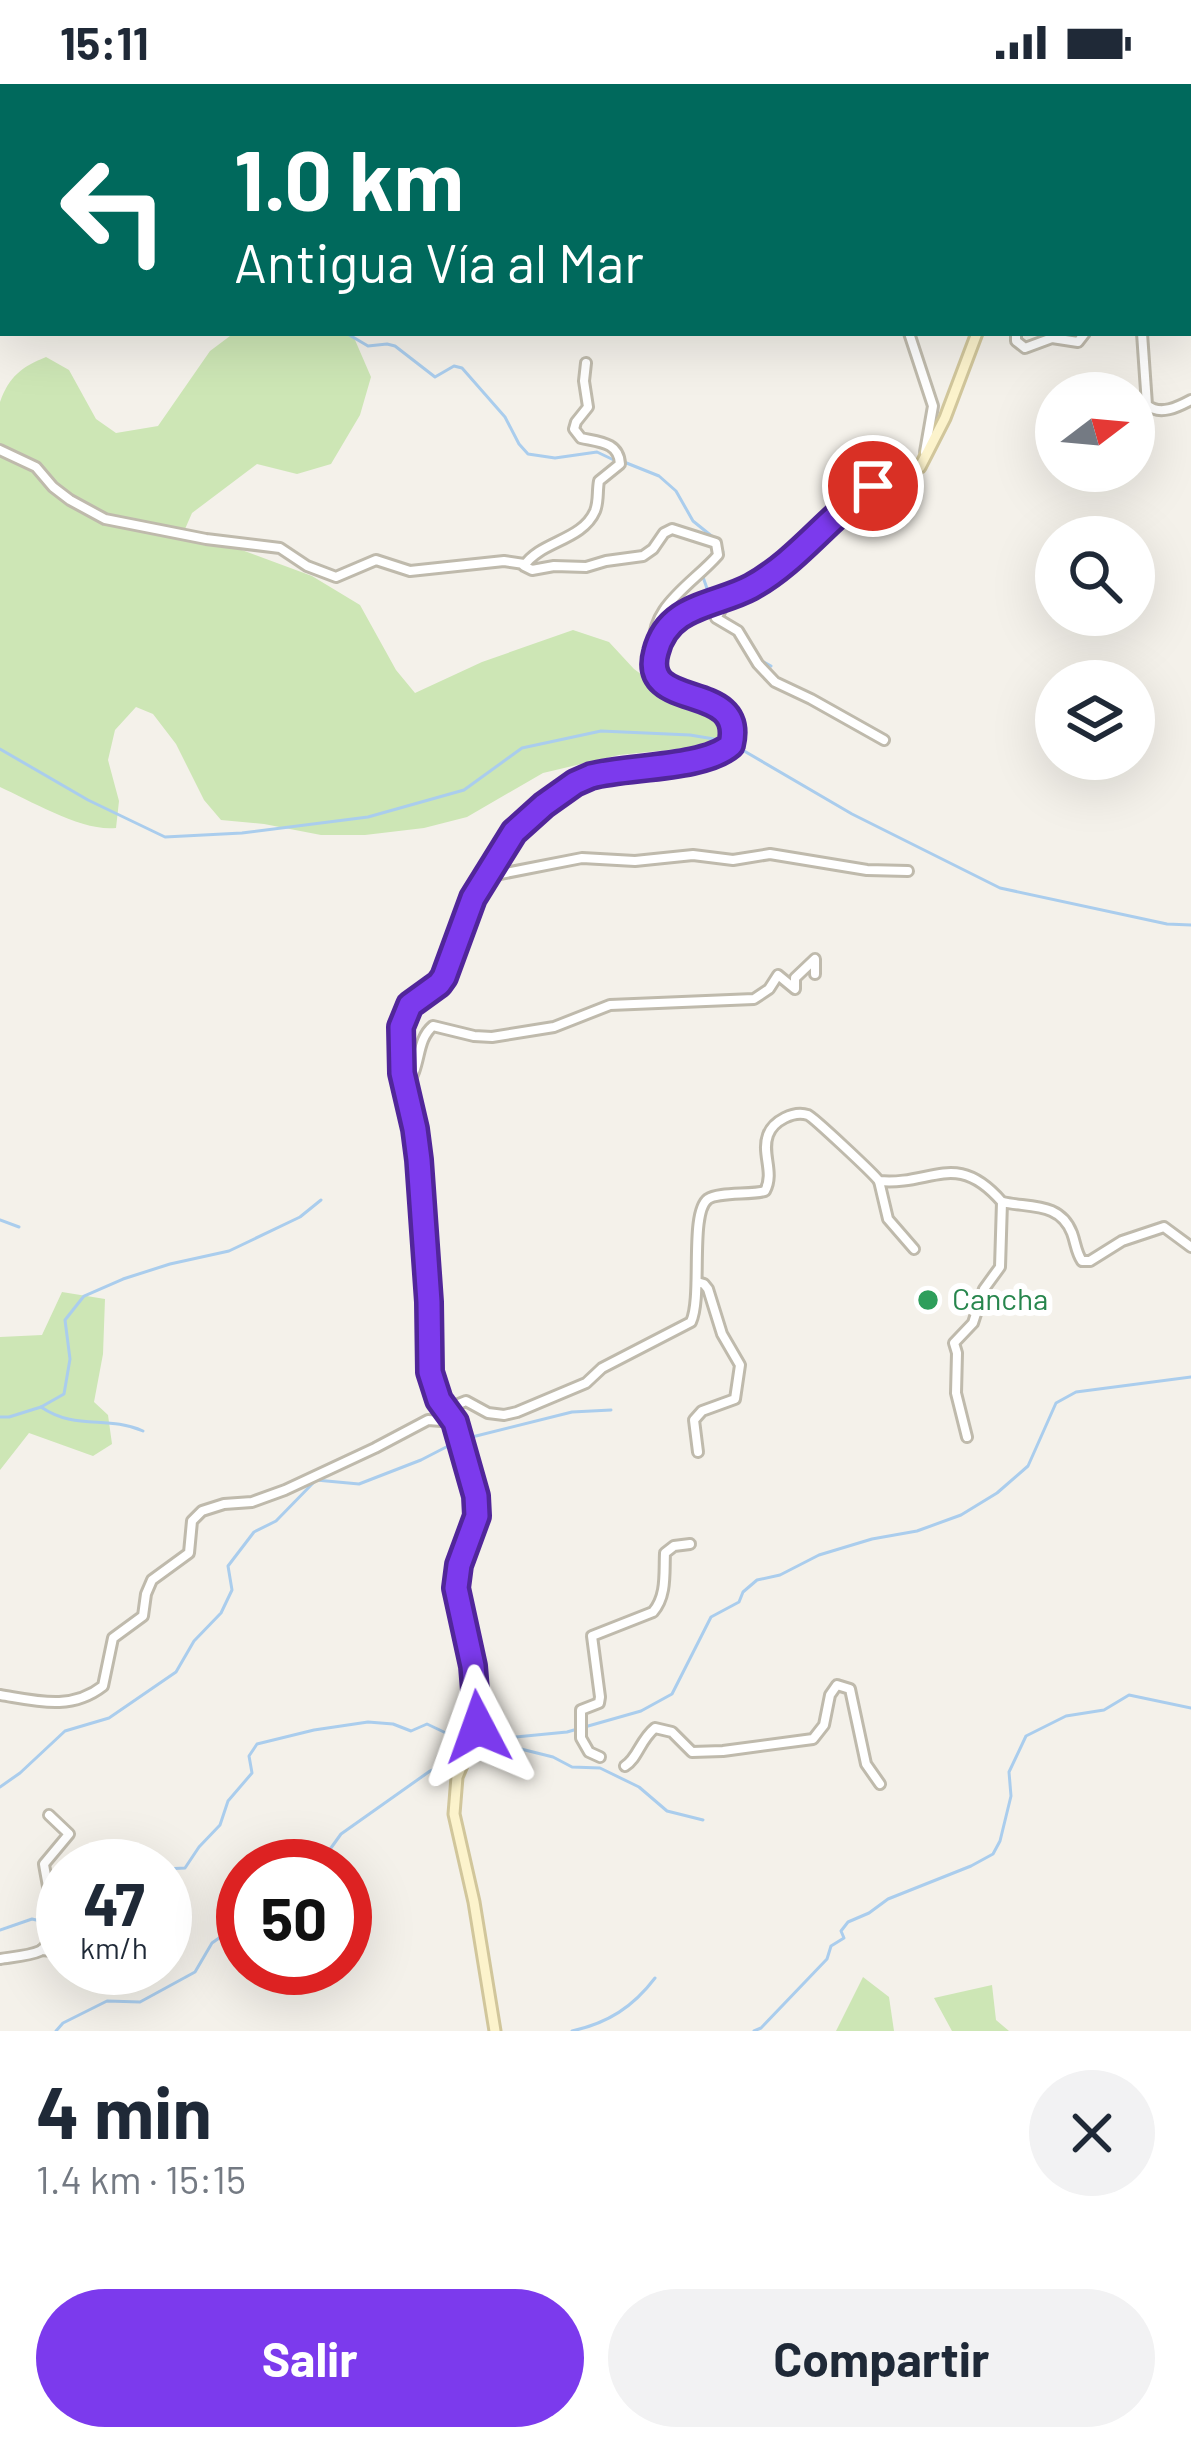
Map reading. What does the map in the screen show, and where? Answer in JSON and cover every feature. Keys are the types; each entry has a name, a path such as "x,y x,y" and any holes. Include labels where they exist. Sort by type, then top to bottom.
{"main road":[{"path":"495,2031 454,1814 457,1777 478,1727 473,1666 456,1588 477,1516 476,1496 455,1422 439,1400 430,1372 419,1160 400,1045 404,1015 444,977 461,925 485,877 514,832 544,805 575,783 606,772 703,758 731,745 734,725 729,716 712,703 666,685 656,671 656,652 672,624 693,608 755,585 862,494 922,464 976,336"}],"street":[{"path":"910,336 934,406 922,464"},
{"path":"1016,336 1025,348 1052,338 1078,342 1083,336"},
{"path":"1142,336 1147,405 1152,410 1168,410 1191,400"},
{"path":"524,564 587,523 596,507 599,481 620,464 613,447 581,438 574,429 588,407 586,363"},
{"path":"0,450 36,467 70,500 105,519 280,548 336,578 376,560 410,571 504,561 529,569 586,567 643,556 672,529 716,543 718,555 659,616 654,627 656,652"},
{"path":"730,596 716,618 738,631 775,682 884,740"},
{"path":"485,877 582,858 635,861 693,855 733,860 770,854 867,870 908,871"},
{"path":"406,1085 415,1074 424,1033 433,1026 492,1037 554,1027 610,1005 754,999 778,975 795,989 795,978 815,958 814,974"},
{"path":"446,1409 466,1401 488,1413 507,1414 586,1383 602,1368 691,1322 703,1205 712,1197 765,1191 771,1174 767,1138 770,1129 785,1118 812,1117 879,1180 888,1219 914,1249"},
{"path":"879,1180 964,1174 991,1189 1002,1202 1051,1209 1069,1226 1082,1262 1122,1241 1164,1227 1191,1247"},
{"path":"967,1437 956,1393 954,1343 973,1323 983,1289 1000,1267 1002,1202"},
{"path":"697,1282 708,1289 722,1334 740,1365 735,1399 702,1411 694,1420 698,1452"},
{"path":"0,1695 69,1703 103,1686 113,1638 143,1616 152,1580 188,1553 192,1521 202,1511 285,1490 428,1420 455,1422"},
{"path":"600,1756 589,1752 581,1738 581,1710 599,1702 600,1696 592,1636 653,1612 660,1604 665,1553 690,1544"},
{"path":"626,1766 655,1728 672,1732 692,1752 812,1739 824,1725 836,1685 850,1689 866,1764 880,1784"},
{"path":"49,1815 69,1834 65,1839"},
{"path":"0,1959 36,1951"}],"green space":[{"path":"230,336 353,336 371,377 360,415 331,464 297,474 257,464 192,513 185,529 312,576 360,605 396,670 415,693 482,662 573,630 609,642 634,669 687,708 718,720 721,731 715,745 619,755 543,773 467,817 424,828 321,835 221,820 204,800 176,744 153,714 136,707 115,730 108,760 119,801 116,828 73,820 0,787 0,402 7,386 17,374 46,357 69,370 96,419 116,433 158,426 210,351"},
{"path":"62,1292 105,1299 103,1354 94,1402 108,1415 112,1444 93,1456 29,1433 0,1470 0,1337 42,1335"},
{"path":"863,1977 889,1997 894,2031 836,2031"},
{"path":"992,1985 996,2020 1009,2031 952,2031 934,1998"}],"waterway":[{"path":"351,336 368,346 395,346 435,377 454,366 462,368 505,417 528,454 555,458 597,452 618,462"},
{"path":"624,462 659,476 676,491 693,521 719,542 723,552 719,561 703,577 710,597"},
{"path":"720,613 740,629"},
{"path":"752,647 771,666"},
{"path":"0,749 165,837 368,817 464,790 522,748 601,731 720,740"},
{"path":"739,748 852,814 1000,888 1191,925"},
{"path":"41,1407 64,1394 70,1359 65,1320 84,1296 170,1264 229,1251 300,1217 321,1200"},
{"path":"0,1220 19,1227"},
{"path":"482,1731 506,1738 567,1732 641,1711 672,1694 711,1617 739,1602 757,1580 780,1575 819,1555 961,1515 1028,1466 1056,1403 1076,1392 1191,1377"},
{"path":"0,1417 41,1407 67,1419 143,1431"},
{"path":"472,1437 572,1412 611,1410"},
{"path":"0,1787 65,1731 109,1718 176,1672 194,1641 221,1613 232,1590 228,1566 254,1532 276,1521 316,1480 359,1484 452,1444"},
{"path":"754,2031 827,1959 831,1946 844,1938 841,1931 848,1922 888,1899 993,1854 1011,1796 1009,1772 1026,1736 1066,1716 1104,1710 1129,1695 1191,1708"},
{"path":"192,1858 220,1825 228,1801 252,1773 249,1756 257,1744 368,1722 411,1731 427,1724 446,1733 471,1728"},
{"path":"475,1754 517,1748 572,1767 600,1768 639,1787 667,1811 703,1820"},
{"path":"337,1839 430,1771 451,1761"},
{"path":"0,1930 36,1920"},
{"path":"56,2031 107,2001 140,2002 195,1972 216,1940"},
{"path":"572,2031 619,2012 655,1978"}],"place":[{"name":"Cancha","path":"928,1300"}],"route":[{"path":"478,1727 473,1666 456,1588 477,1516 476,1496 462,1440 439,1400 430,1372 419,1160 401,1064 404,1015 439,984 473,898 514,832 544,805 591,776 703,758 731,745 734,725 724,710 671,689 658,677 655,662 660,641 681,615 755,585 873,486"}]}
